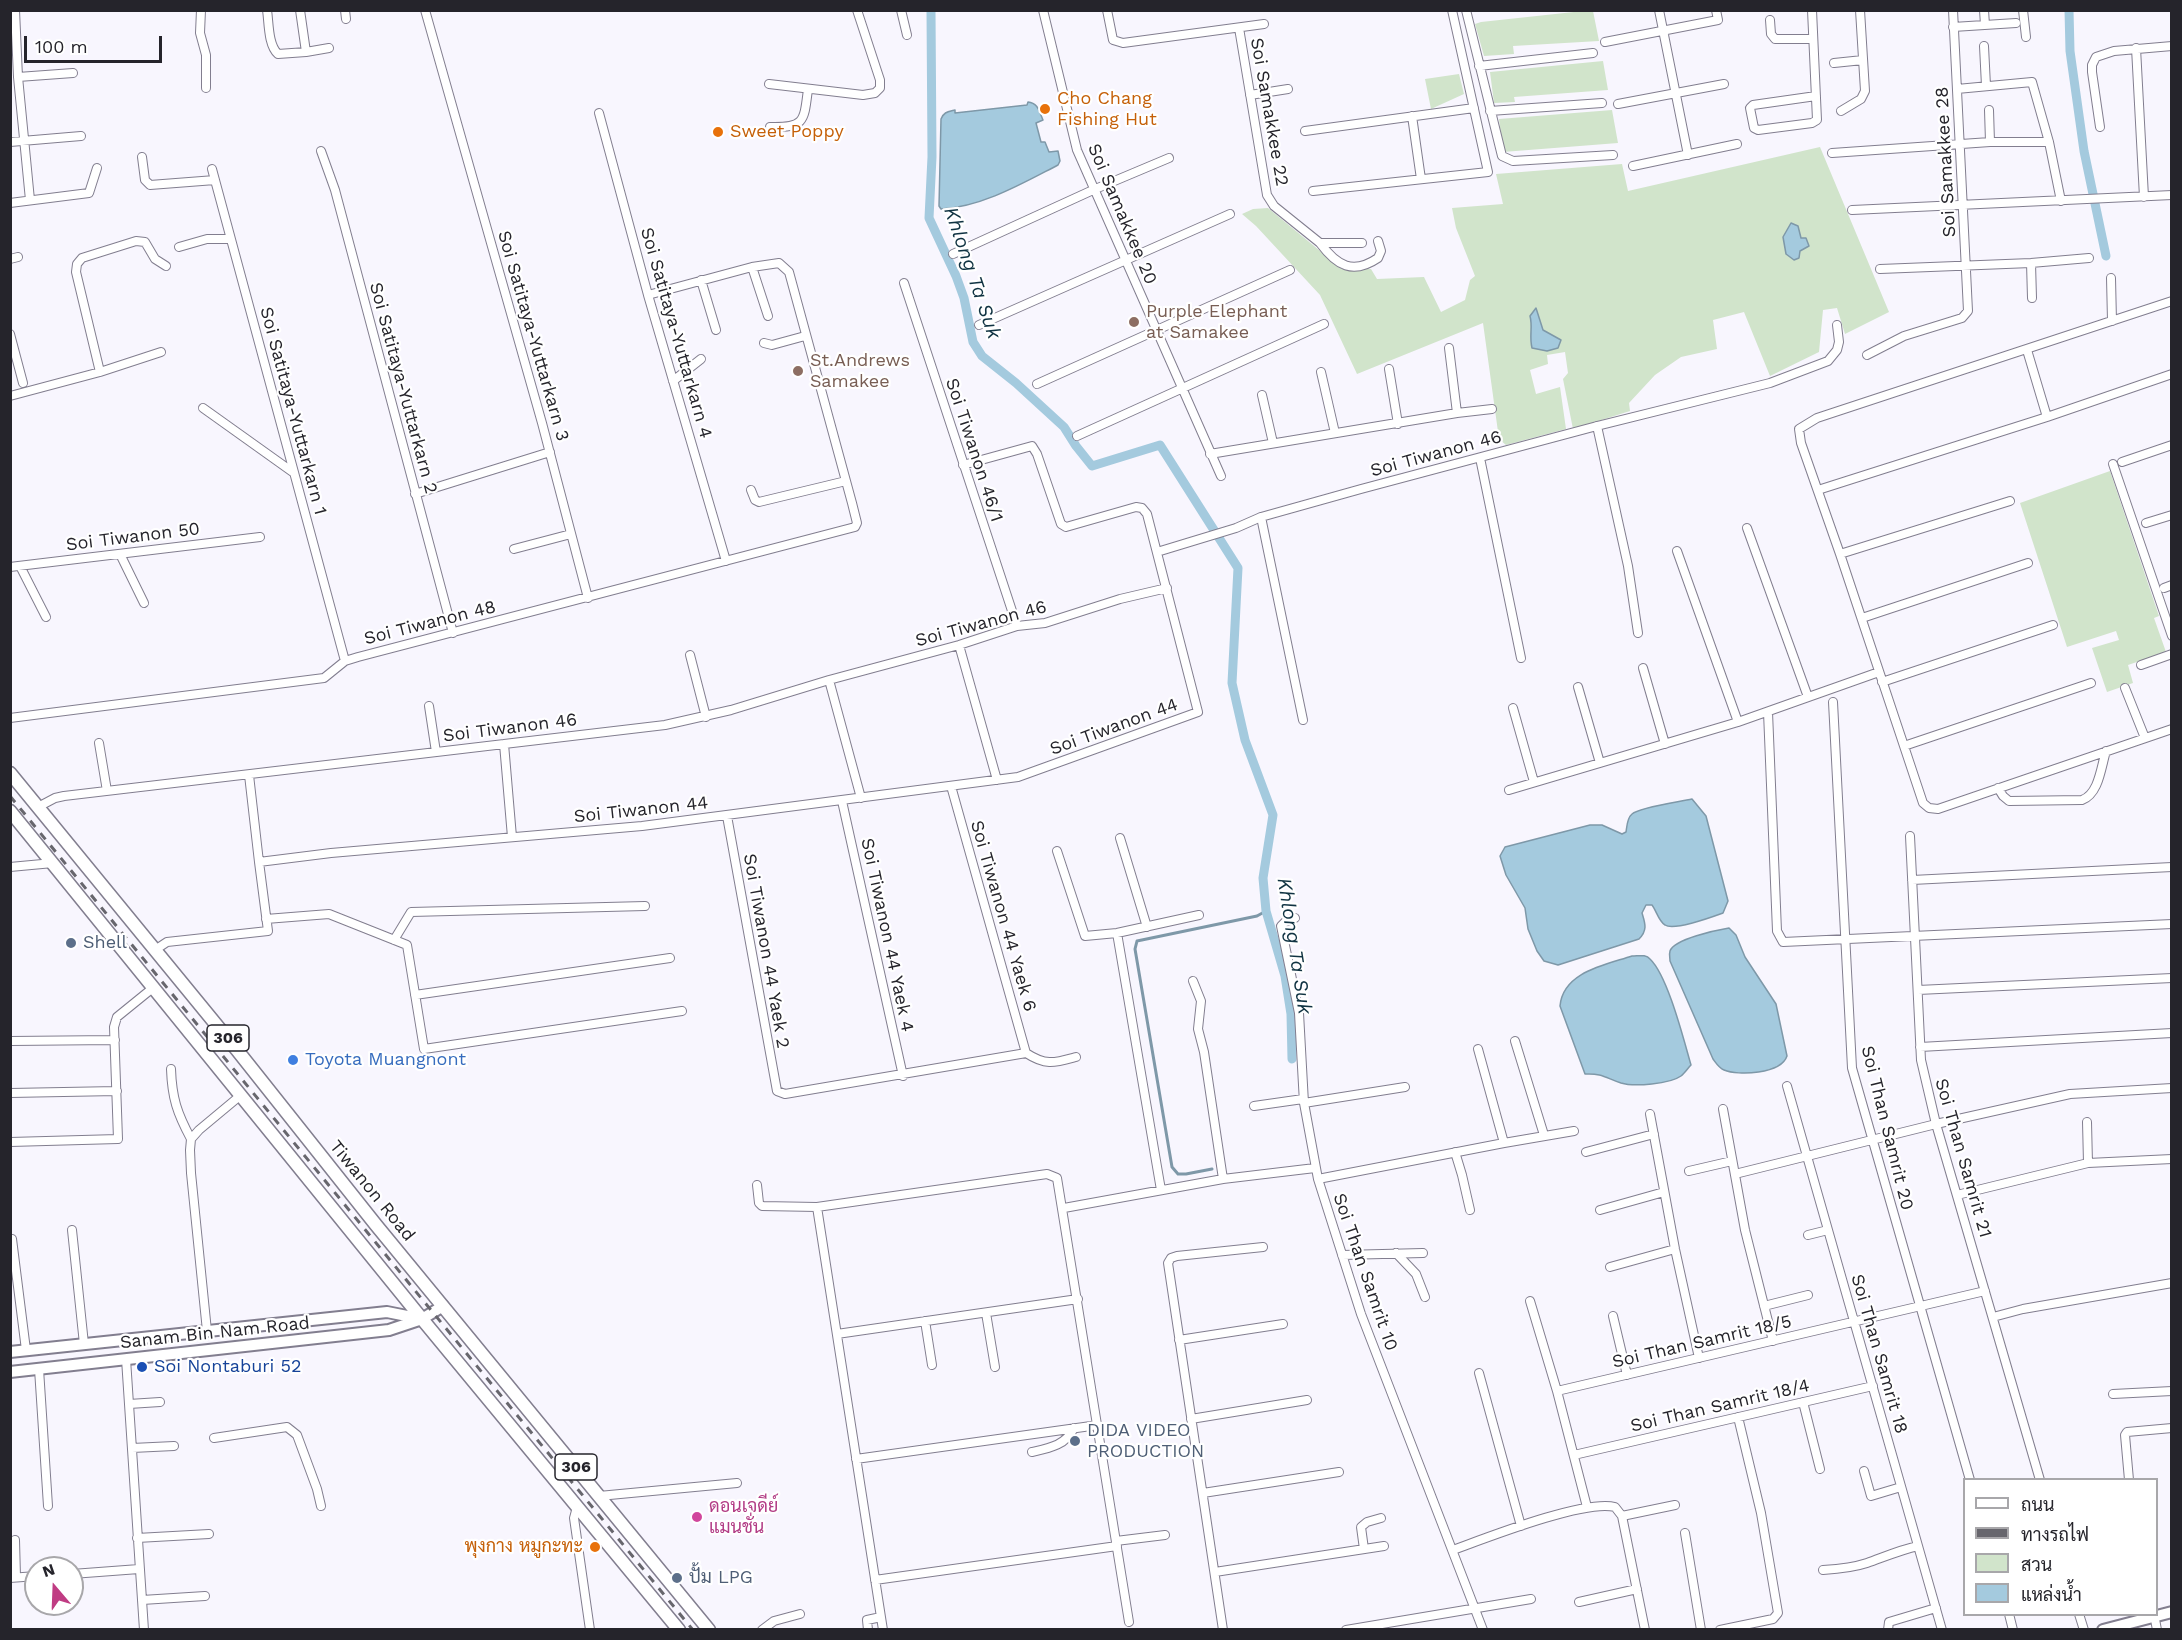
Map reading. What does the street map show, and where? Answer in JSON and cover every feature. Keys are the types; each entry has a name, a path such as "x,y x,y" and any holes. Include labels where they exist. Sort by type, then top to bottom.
{"main road":[{"name":"Tiwanon Road","path":"10,773 709,1629"},
{"name":"306","path":"10,811 677,1629"},
{"path":"39,846 58,832"},
{"name":"Sanam Bin Nam Road","path":"10,1372 389,1330 422,1319 443,1306"},
{"name":"Sanam Bin Nam Road","path":"10,1352 387,1312 422,1319"},
{"path":"2103,1629 2154,1616"}],"street":[{"path":"15,10 18,77 30,200"},
{"path":"201,10 200,33 206,54 206,88"},
{"path":"267,10 275,51 285,54 329,48"},
{"path":"300,10 306,52"},
{"name":"Soi Satitaya-Yuttarkarn 3","path":"425,10 550,452 588,598"},
{"path":"769,84 863,95 875,93 880,88 880,80 857,10"},
{"path":"901,10 907,35"},
{"name":"Soi Samakkee 20","path":"1043,10 1077,150 1221,476"},
{"name":"Soi Samakkee 22","path":"1107,10 1113,40 1118,43 1264,24"},
{"path":"1313,191 1488,172 1452,10"},
{"path":"1466,10 1502,156 1512,161 1613,155"},
{"path":"1659,10 1688,155"},
{"path":"1605,42 1718,20 1716,10"},
{"path":"1812,10 1813,39 1816,96 1817,120 1754,128 1750,108 1753,105 1816,96"},
{"path":"1841,111 1856,103 1864,95 1860,10"},
{"name":"Soi Samakkee 28","path":"1867,355 1904,336 1962,318 1968,311 1953,10"},
{"path":"1984,10 1985,25"},
{"path":"2023,10 2026,37"},
{"path":"1770,20 1771,34 1775,39 1813,39"},
{"path":"1953,27 2016,23"},
{"name":"Soi Samakkee 22","path":"1239,28 1267,195 1274,206 1320,243 1335,261 1352,267 1365,266 1378,258 1381,251 1378,241"},
{"path":"1984,46 1986,86"},
{"path":"2100,127 2092,65 2096,57 2114,51 2172,46"},
{"path":"2136,48 2144,197"},
{"path":"1479,66 1593,53"},
{"path":"1834,63 1863,60"},
{"path":"18,77 73,73"},
{"path":"1957,88 2032,82 2049,141 2061,201"},
{"path":"1618,104 1724,84"},
{"path":"770,127 788,127 802,121 805,116 808,89"},
{"path":"1250,95 1288,89"},
{"path":"1490,111 1602,103"},
{"path":"1305,131 1474,108"},
{"path":"1989,110 1990,142"},
{"name":"Soi Satitaya-Yuttarkarn 4","path":"599,113 648,295 726,561"},
{"path":"1412,117 1421,179"},
{"path":"10,142 81,136"},
{"path":"1832,153 1990,142 2049,141"},
{"path":"1633,166 1737,144"},
{"name":"Soi Satitaya-Yuttarkarn 2","path":"321,151 335,190 453,633"},
{"path":"142,157 145,180 150,185 215,180"},
{"path":"953,254 1169,158"},
{"path":"10,203 89,193 97,168"},
{"name":"Soi Satitaya-Yuttarkarn 1","path":"212,169 345,661"},
{"path":"1852,210 2172,195"},
{"path":"979,325 1230,214"},
{"path":"179,247 207,239 230,239"},
{"path":"100,372 76,264 82,258 136,241 145,242 155,259 166,266"},
{"path":"1320,243 1362,243"},
{"path":"1880,268 2031,263 2090,258"},
{"path":"648,295 752,267 779,263 789,272 846,481 759,502 755,500 751,490"},
{"path":"2031,263 2032,298"},
{"path":"752,267 768,316"},
{"path":"1037,384 1290,270"},
{"path":"2111,278 2112,321"},
{"path":"701,280 716,330"},
{"name":"Soi Tiwanon 46/1","path":"904,283 1017,626"},
{"path":"2172,301 1817,418 1799,429 1801,443 1923,803 1929,808 1938,809 2172,729"},
{"path":"1077,436 1324,324"},
{"name":"Soi Tiwanon 46","path":"1157,552 1261,517 1597,426 1758,387 1828,361 1837,350 1839,342 1837,325"},
{"path":"10,334 14,365 22,383"},
{"path":"764,343 772,345 806,336"},
{"path":"1449,348 1457,413"},
{"path":"2027,350 2047,417"},
{"path":"10,396 100,372 161,352"},
{"path":"673,381 701,359"},
{"path":"1389,369 1398,424"},
{"path":"1322,372 1335,433"},
{"path":"1818,490 2047,417 2172,374"},
{"path":"1262,395 1274,443"},
{"path":"203,408 295,474"},
{"path":"1210,454 1492,409"},
{"path":"1597,426 1626,555 1638,633"},
{"path":"2122,462 2172,445"},
{"path":"963,465 1032,446 1037,454 1061,524 1066,527 1136,507 1142,508 1147,514 1167,588"},
{"path":"416,494 550,452"},
{"path":"1480,458 1521,658"},
{"path":"2113,464 2172,636"},
{"name":"Soi Tiwanon 48","path":"10,718 324,678 345,661 855,527 857,523 846,481"},
{"path":"1840,554 2010,501"},
{"path":"2146,524 2172,515"},
{"path":"1261,517 1302,720"},
{"path":"1747,528 1808,697"},
{"path":"514,549 571,534"},
{"name":"Soi Tiwanon 50","path":"10,567 260,537"},
{"path":"1677,551 1738,722"},
{"path":"120,554 144,603"},
{"path":"1862,618 2028,563"},
{"path":"20,566 46,617"},
{"name":"Soi Tiwanon 46","path":"38,807 55,798 107,791 665,725 706,717 829,680 959,645 1017,626 1045,623 1120,599 1167,588"},
{"name":"Soi Tiwanon 44","path":"259,862 331,853 642,826 1018,777 1198,712 1167,588"},
{"path":"1882,682 2053,625"},
{"path":"959,645 998,780"},
{"path":"2141,665 2172,654"},
{"path":"690,655 706,717"},
{"path":"1643,668 1665,744"},
{"path":"1509,790 1738,722 1879,672"},
{"path":"829,680 861,798"},
{"path":"1904,746 2091,683"},
{"path":"1578,687 1600,763"},
{"path":"2125,688 2145,738"},
{"name":"Soi Than Samrit 20","path":"1833,702 1852,1068 1970,1478"},
{"path":"429,706 436,752"},
{"path":"1513,708 1534,782"},
{"path":"1768,712 1778,935 1783,942 2172,924"},
{"path":"99,743 107,791"},
{"path":"504,744 512,837"},
{"path":"1998,788 2009,801 2082,800 2090,796 2095,789 2106,752"},
{"path":"155,950 167,942 268,930 249,775"},
{"name":"Soi Tiwanon 44 Yaek 6","path":"951,786 1026,1053"},
{"name":"Soi Tiwanon 44 Yaek 4","path":"842,801 903,1076"},
{"name":"Soi Tiwanon 44 Yaek 2","path":"727,816 777,1091 785,1094 903,1076"},
{"name":"Soi Than Samrit 21","path":"1910,836 1923,1073 2040,1478"},
{"path":"1120,838 1147,927"},
{"path":"1057,851 1082,933 1085,936 1118,933 1199,915"},
{"path":"10,867 53,863"},
{"path":"1912,879 2172,867"},
{"path":"394,940 411,912 645,906"},
{"path":"266,919 329,914 406,945 423,1049 682,1011"},
{"name":"Soi Than Samrit 10","path":"1295,918 1281,926 1299,1013 1303,1101 1315,1168 1365,1325 1483,1629"},
{"path":"1118,933 1161,1190"},
{"path":"415,994 670,958"},
{"path":"1918,990 2172,978"},
{"path":"1193,981 1201,1001 1198,1029 1204,1052 1222,1179"},
{"path":"10,1142 118,1139 114,1027 117,1017 154,987"},
{"path":"1920,1047 2172,1033"},
{"path":"10,1041 115,1040"},
{"path":"1515,1041 1544,1136"},
{"path":"1478,1049 1504,1143"},
{"path":"903,1076 1026,1053 1044,1062 1053,1063 1076,1057"},
{"path":"171,1069 172,1094 191,1139 191,1173 207,1332"},
{"name":"Soi Than Samrit 18","path":"1787,1086 1942,1629"},
{"path":"1254,1106 1405,1087"},
{"path":"1735,1174 1936,1124 2070,1094 2172,1088"},
{"path":"10,1093 117,1091"},
{"path":"191,1139 241,1095"},
{"path":"1723,1109 1745,1230 1773,1341"},
{"path":"1650,1114 1675,1249 1699,1358"},
{"path":"2087,1122 2088,1163"},
{"path":"1318,1179 1574,1131"},
{"path":"1586,1152 1653,1134"},
{"path":"1455,1152 1470,1210"},
{"path":"1957,1195 2088,1163 2172,1159"},
{"path":"1689,1172 1732,1161"},
{"path":"1064,1208 1222,1179 1315,1168"},
{"path":"757,1185 759,1203 762,1206 817,1207 1047,1174 1057,1178 1064,1208 1129,1622"},
{"path":"1600,1210 1664,1192"},
{"path":"817,1207 883,1629"},
{"path":"72,1230 84,1344"},
{"path":"1808,1234 1828,1230"},
{"path":"12,1239 26,1350"},
{"path":"1223,1629 1168,1263 1171,1258 1177,1256 1263,1247"},
{"path":"1610,1267 1675,1249"},
{"path":"1396,1252 1416,1274 1425,1297"},
{"path":"1342,1255 1424,1253"},
{"path":"1992,1317 2023,1309 2172,1282"},
{"name":"Soi Than Samrit 18/5","path":"1557,1391 1985,1291"},
{"path":"1764,1306 1808,1295"},
{"path":"837,1334 1078,1299"},
{"path":"1530,1301 1557,1391 1587,1507"},
{"path":"986,1313 995,1367"},
{"path":"1613,1316 1627,1375"},
{"path":"926,1322 932,1365"},
{"path":"1179,1340 1283,1324"},
{"path":"126,1359 144,1629"},
{"path":"39,1369 48,1506"},
{"path":"1479,1373 1521,1526"},
{"name":"Soi Than Samrit 18/4","path":"1574,1455 1873,1386"},
{"path":"2113,1394 2172,1391"},
{"path":"1191,1419 1307,1400"},
{"path":"129,1404 160,1402"},
{"path":"1803,1402 1820,1469"},
{"path":"1719,1629 1773,1619 1778,1613 1761,1513 1738,1417"},
{"path":"856,1459 1098,1425"},
{"path":"214,1438 287,1427 293,1430 297,1435 321,1506"},
{"path":"1032,1452 1062,1443 1070,1437 1074,1428"},
{"path":"2129,1478 2125,1435 2127,1432 2172,1428"},
{"path":"132,1448 174,1446"},
{"path":"1864,1471 1872,1496 1901,1487"},
{"path":"1203,1493 1339,1472"},
{"path":"599,1496 737,1483"},
{"path":"1622,1516 1675,1505"},
{"path":"1453,1550 1521,1526 1587,1507 1611,1506 1619,1510 1622,1516 1645,1629"},
{"path":"577,1507 574,1518 590,1629"},
{"path":"1364,1549 1361,1527 1381,1518"},
{"path":"1685,1533 1701,1629"},
{"path":"137,1538 209,1534"},
{"path":"875,1580 1116,1544 1165,1534"},
{"path":"13,1578 15,1540"},
{"path":"1215,1572 1384,1546"},
{"path":"1823,1570 1867,1563 1918,1546"},
{"path":"84,1573 139,1569"},
{"path":"1579,1602 1637,1589"},
{"path":"141,1600 205,1596"},
{"path":"1347,1629 1476,1610 1531,1599"},
{"path":"1888,1629 1889,1622 1936,1608"},
{"path":"762,1629 774,1621 800,1614"},
{"path":"2154,1616 2157,1629"},
{"path":"868,1629 867,1620 881,1617"}],"green space":[{"path":"1593,11 1599,41 1513,46 1514,54 1484,56 1475,24 1481,22"},
{"path":"1603,61 1608,90 1514,97 1515,102 1494,103 1490,72"},
{"path":"1459,74 1464,94 1431,109 1425,79"},
{"path":"1612,110 1618,143 1503,152 1499,119"},
{"path":"1820,147 1889,312 1845,334 1837,308 1823,310 1819,352 1770,376 1744,312 1713,320 1717,349 1681,357 1655,375 1629,403 1630,411 1573,429 1563,379 1568,373 1565,352 1547,355 1548,364 1530,370 1536,394 1560,387 1566,429 1506,445 1499,439 1483,323 1357,374 1320,295 1242,214 1253,209 1268,208 1342,269 1371,269 1377,279 1424,277 1441,312 1465,300 1470,280 1475,276 1456,228 1452,208 1503,204 1496,174 1622,164 1628,191"},
{"path":"2110,471 2159,616 2154,618 2166,652 2128,665 2133,683 2107,692 2092,648 2119,640 2116,631 2067,647 2020,503"}],"water":[{"path":"1028,102 1034,104 1039,111 1043,120 1036,123 1041,142 1045,142 1049,152 1058,151 1060,161 1058,165 987,199 941,209 939,206 941,119 943,115 955,110 955,113 1027,105"},
{"path":"1791,223 1798,226 1801,238 1806,238 1809,246 1800,251 1799,258 1794,260 1786,254 1783,237"},
{"path":"1536,308 1543,330 1561,340 1558,348 1547,351 1532,348 1530,316"},
{"path":"1692,799 1706,816 1728,901 1723,913 1693,923 1670,926 1661,921 1652,905 1646,905 1642,913 1645,929 1639,939 1558,965 1544,961 1528,929 1525,908 1506,875 1500,856 1505,847 1590,825 1602,825 1622,834 1626,832 1630,816 1636,811"},
{"path":"1729,928 1736,935 1745,957 1776,1004 1787,1056 1777,1067 1768,1070 1739,1073 1724,1070 1718,1065 1713,1059 1670,961 1670,951 1679,943 1696,936"},
{"path":"1632,956 1644,956 1650,959 1657,967 1669,994 1691,1065 1676,1079 1661,1083 1634,1085 1600,1075 1585,1074 1560,1006 1563,994 1577,978 1598,967"}],"waterway":[{"name":"Khlong Ta Suk","path":"931,10 932,157 929,218 964,298 973,342 982,356 1016,383 1064,427 1092,466 1160,445 1238,568 1232,683 1245,740 1273,815 1263,878 1266,911 1285,976 1291,1014 1292,1059"},
{"path":"2069,10 2070,51 2084,151 2106,256"},
{"path":"1212,1169 1178,1174 1172,1167 1135,949 1137,941 1257,916 1266,911"}],"railway":[{"path":"10,796 693,1630"}],"place":[{"name":"Cho Chang Fishing Hut","path":"1045,109"},
{"name":"Sweet Poppy","path":"718,132"},
{"name":"Purple Elephant at Samakee","path":"1134,322"},
{"name":"St.Andrews Samakee","path":"798,371"},
{"name":"Shell","path":"71,943"},
{"name":"Toyota Muangnont","path":"293,1060"},
{"name":"Soi Nontaburi 52","path":"142,1367"},
{"name":"DIDA VIDEO PRODUCTION","path":"1075,1441"},
{"name":"ดอนเจดีย์ แมนชั่น","path":"697,1517"},
{"name":"พุงกาง หมูกะทะ","path":"595,1547"},
{"name":"ปั้ม LPG","path":"677,1578"}]}
